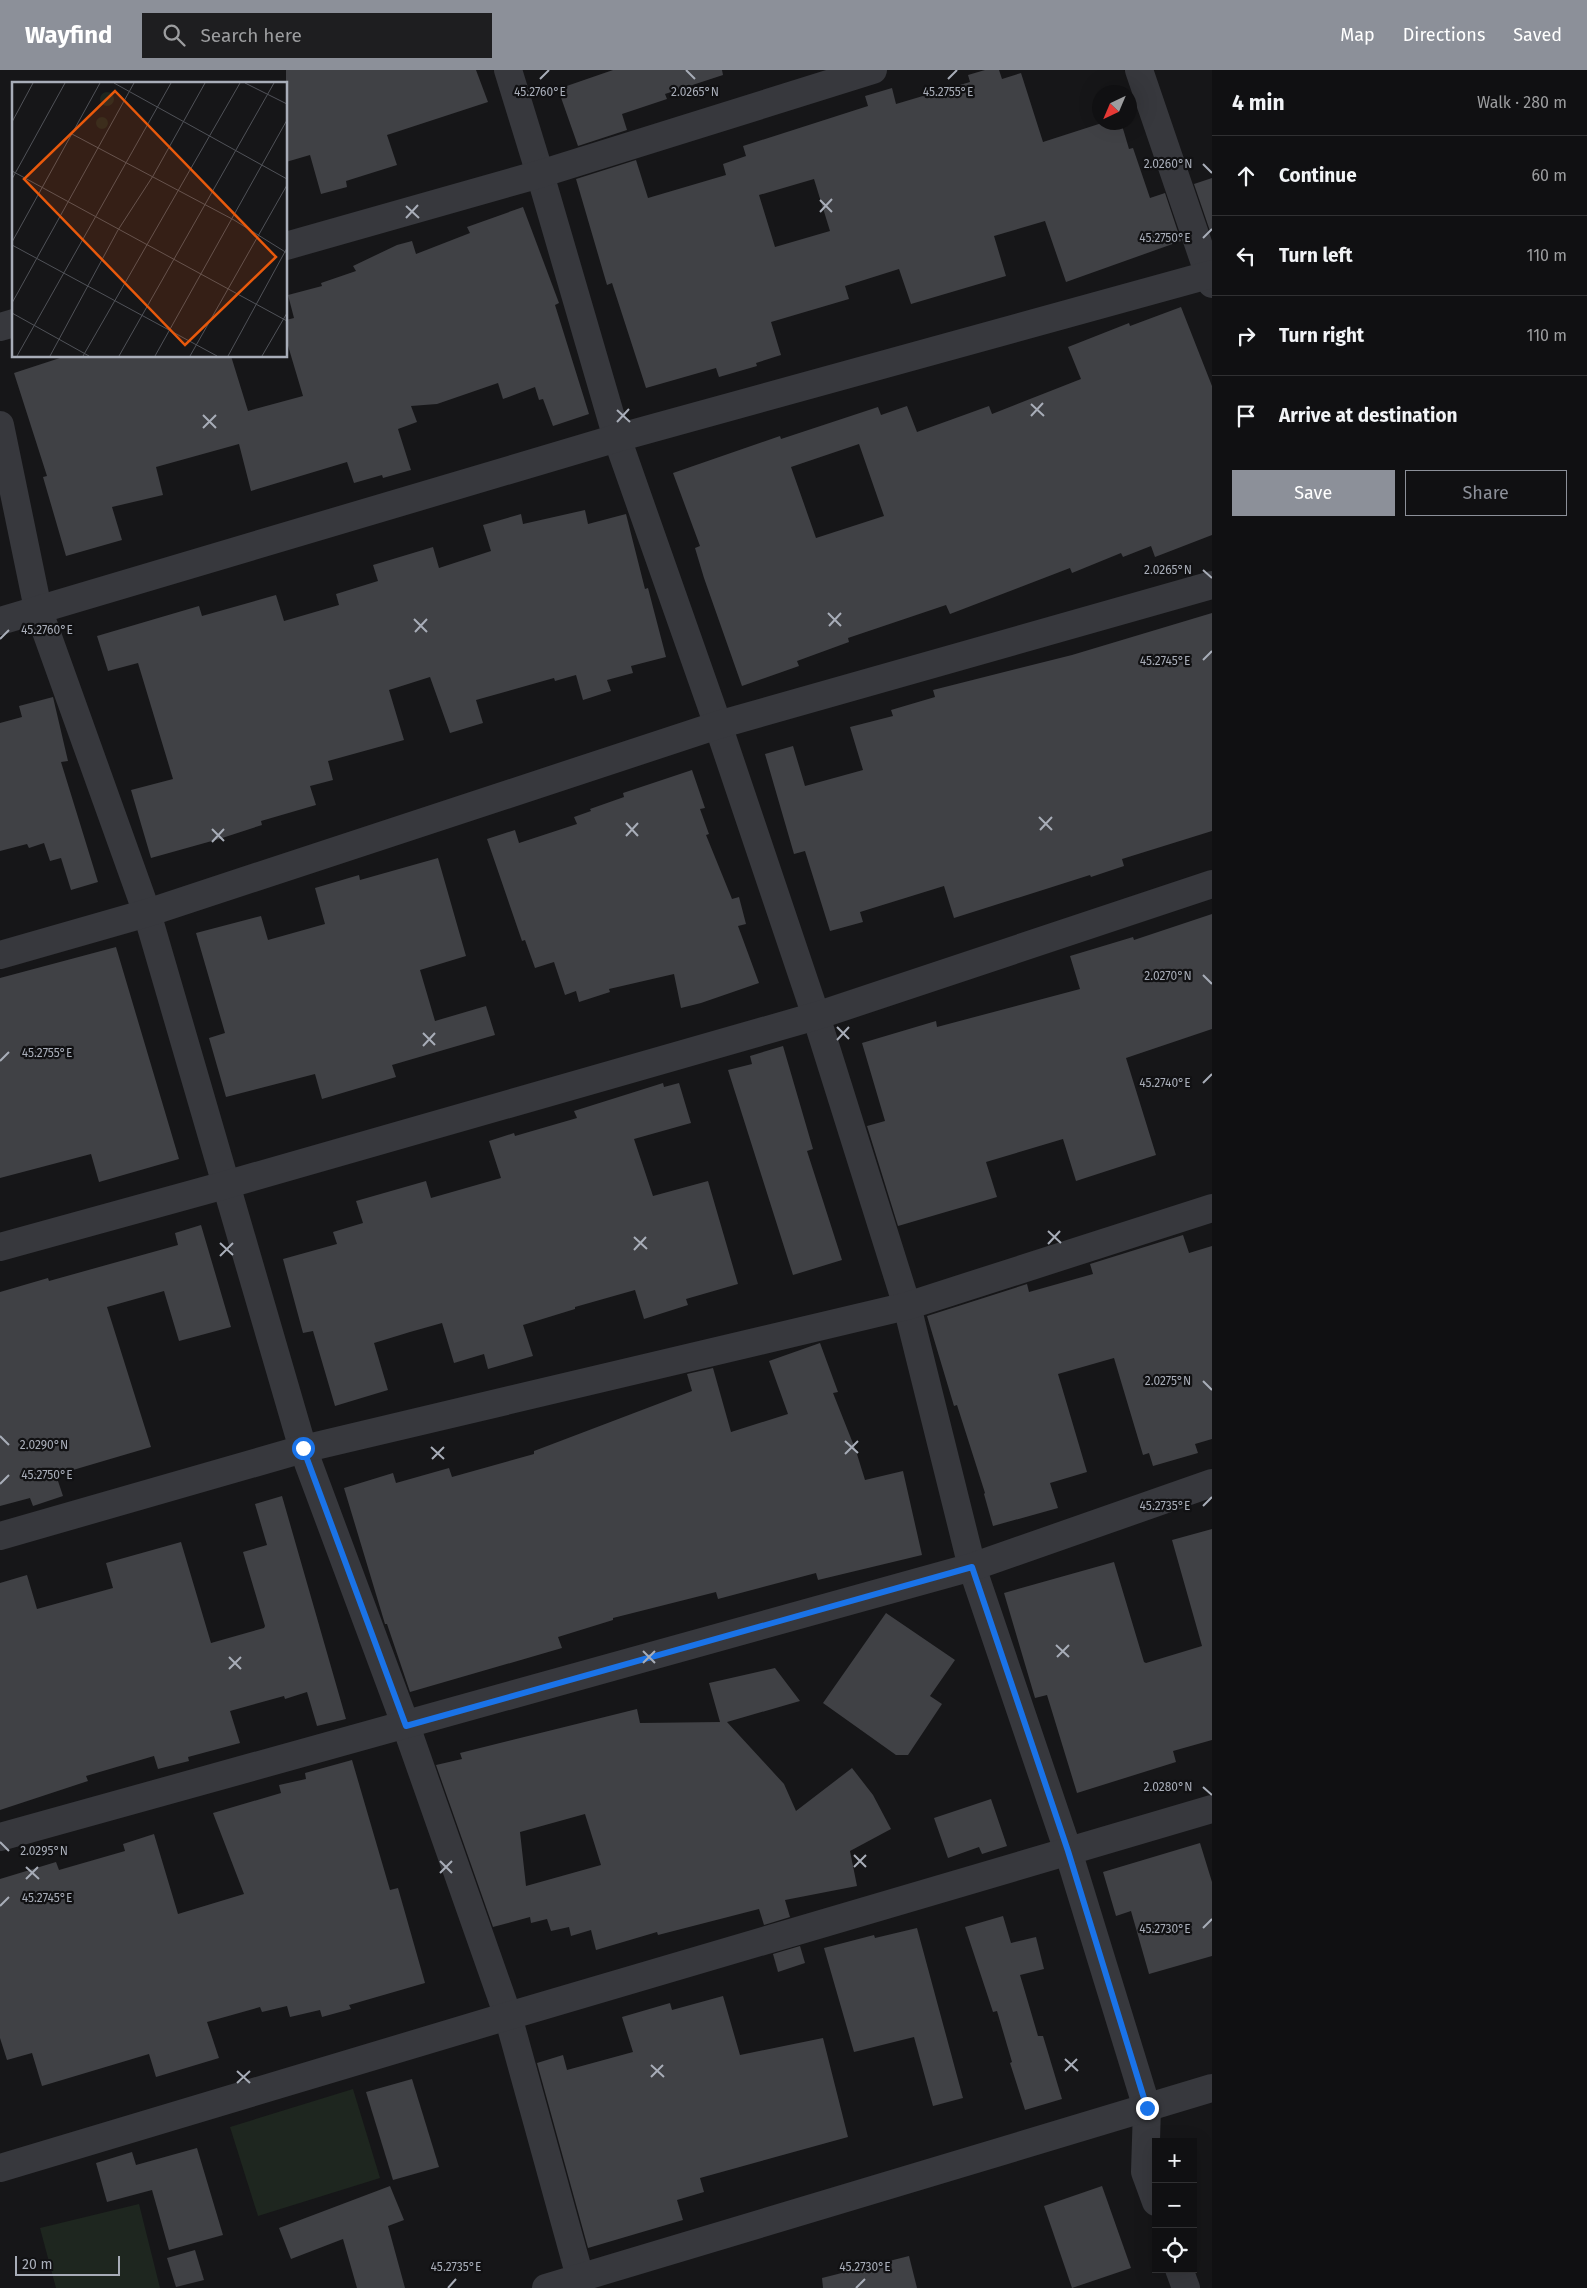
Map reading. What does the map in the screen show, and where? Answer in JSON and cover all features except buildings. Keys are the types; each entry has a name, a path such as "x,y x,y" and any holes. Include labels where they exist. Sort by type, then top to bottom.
{"street":[{"path":"508,70 617,438 718,725 816,1016 907,1306 972,1567 1068,1851 1147,2108 1146,2172 1152,2190"},
{"path":"288,245 540,174 873,70"},
{"path":"0,621 617,438 1211,278 1139,70"},
{"path":"0,425 38,609 147,913 303,1448 406,1726 508,2016 580,2277"},
{"path":"0,955 147,913 718,725 1212,585"},
{"path":"0,1246 225,1185 816,1016 1212,884"},
{"path":"0,1536 303,1448 907,1306 1212,1208"},
{"path":"0,1837 406,1726 972,1567 1212,1483"},
{"path":"0,2168 1212,1809"},
{"path":"546,2288 1212,2088"},
{"path":"1181,2273 1186,2288"}],"shaded area":[{"path":"353,2089 380,2178 258,2216 230,2127"},
{"path":"139,2204 160,2288 56,2288 40,2228"}],"route":[{"path":"303,1448 406,1726 972,1567 1068,1851 1147,2108"}]}
